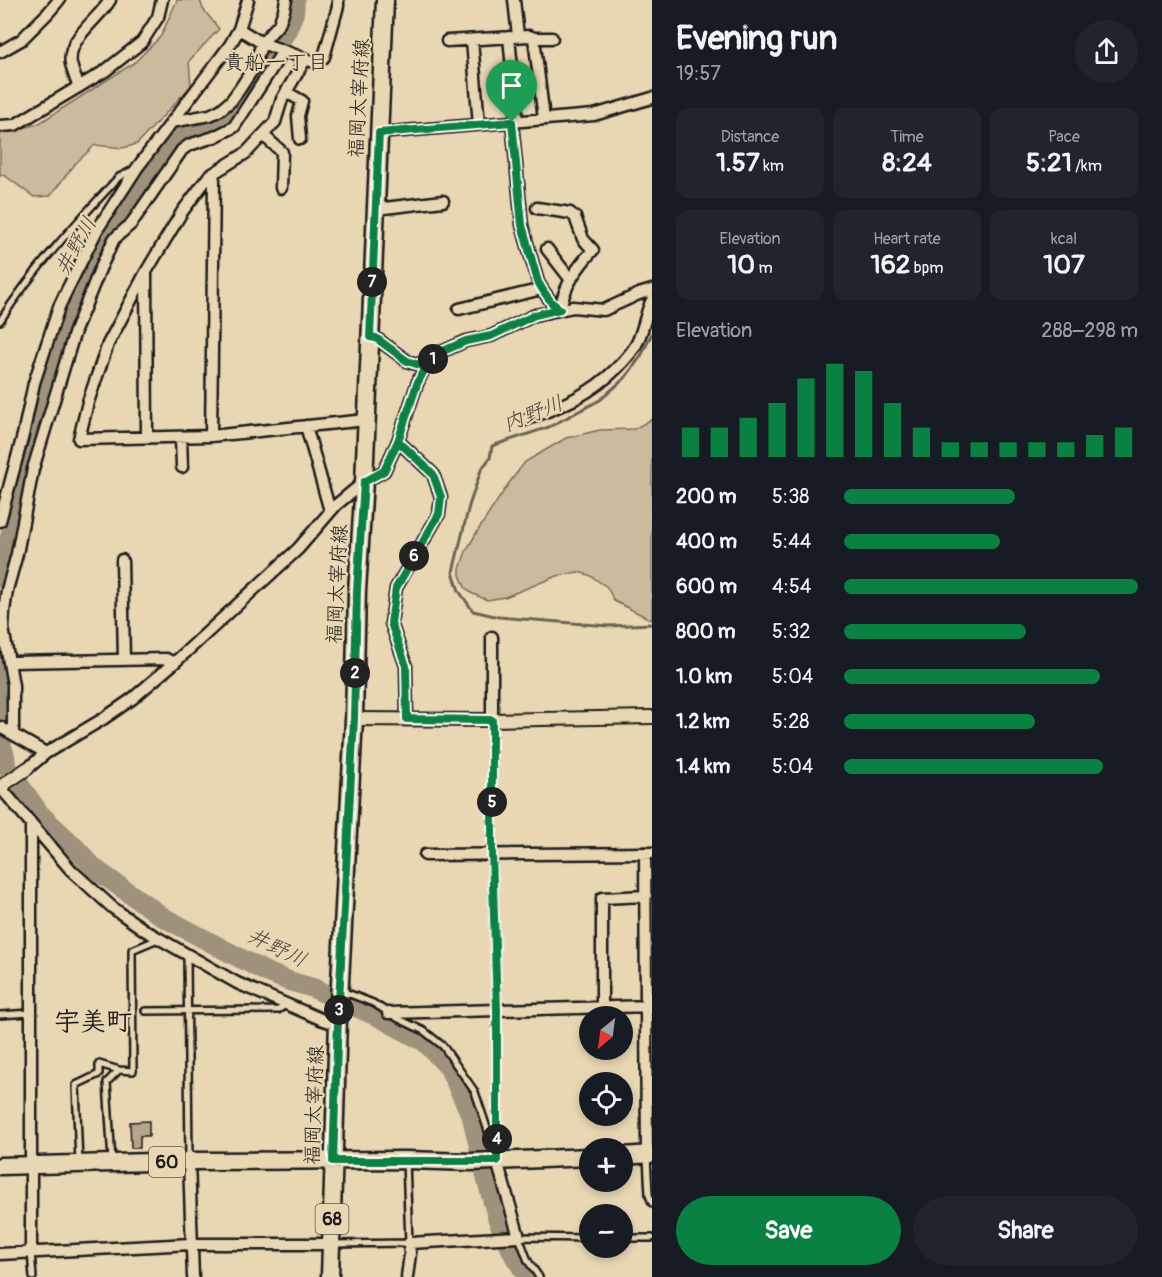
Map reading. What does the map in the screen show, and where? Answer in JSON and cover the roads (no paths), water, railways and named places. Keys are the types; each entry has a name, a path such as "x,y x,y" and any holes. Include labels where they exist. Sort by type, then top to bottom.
{"main road":[{"name":"福岡太宰府線","path":"330,1277 338,1023 354,719 357,591 364,482 385,0"},
{"path":"633,1156 649,1155"},
{"name":"60","path":"0,1166 189,1161 471,1162 495,1156 579,1157"}],"street":[{"path":"0,52 21,40 59,0"},
{"path":"79,87 70,62 72,48 110,0"},
{"path":"0,126 15,125 105,71 142,42 158,17 162,0"},
{"path":"0,521 34,383 59,307 97,230 137,168 230,45 239,29 248,0"},
{"path":"171,122 210,115 231,101 254,67 262,44 279,24 286,0"},
{"path":"239,29 262,44 317,63 324,57 338,0"},
{"path":"514,0 515,122 522,225 538,282 552,303 560,309"},
{"path":"447,41 529,36 552,38"},
{"path":"534,38 543,119"},
{"path":"472,40 479,124"},
{"path":"13,734 13,685 3,628 5,600 17,554 33,469 75,331 114,240 131,224 182,150 234,127 283,51"},
{"path":"305,60 282,99 275,122 246,153 209,176 182,212 146,272 108,344 88,402 79,439 211,436 366,420"},
{"path":"286,92 302,101 298,116 300,139"},
{"path":"379,133 594,115 652,98"},
{"path":"263,135 282,152 281,188"},
{"path":"209,176 214,179 211,436"},
{"path":"376,208 443,201"},
{"path":"537,208 570,213 575,217 583,239 593,250 576,269 563,295 560,309"},
{"path":"547,249 571,280"},
{"path":"146,272 147,437"},
{"path":"459,309 542,289"},
{"path":"338,1023 286,1005 237,983 146,931 113,908 71,870 0,787 46,753 132,699 298,549 336,505 364,482 384,471 398,441 417,384 426,367 441,352 466,341 491,336 535,315 573,307 604,310 652,290"},
{"path":"525,420 583,396 612,373 636,345 652,300"},
{"path":"370,337 376,338 407,361 426,367"},
{"path":"306,426 330,511"},
{"path":"181,437 182,467"},
{"path":"398,441 433,474 441,497 439,514 396,588 391,623 406,666 407,719"},
{"path":"122,561 124,660"},
{"path":"492,637 492,720"},
{"path":"13,662 166,659 174,663"},
{"path":"354,719 492,720 652,717"},
{"path":"0,727 46,753"},
{"path":"31,823 32,1252"},
{"path":"425,855 649,853 646,896 649,1155"},
{"path":"602,1006 602,898 646,896"},
{"path":"633,1007 649,1007"},
{"path":"388,1013 579,1008"},
{"path":"407,1277 409,1243 516,1238 495,1156"},
{"path":"189,1161 193,1277"},
{"path":"0,1254 191,1244 331,1244"}],"lane":[{"path":"0,321 43,262 88,210 119,177 137,168"},
{"path":"492,720 492,853 497,1010 495,1156"},
{"path":"79,1164 76,1085 99,1074 99,1064 119,1070 133,1071 132,950 160,938"},
{"path":"187,954 189,1161"},
{"path":"340,990 372,1003 424,1031 443,1046 476,1092 495,1156"},
{"path":"145,1011 278,1010 286,1005"},
{"path":"0,1015 30,1013"},
{"path":"112,1163 107,1082 119,1070"},
{"path":"649,1155 649,1195 652,1203"},
{"path":"331,1244 409,1243 406,1160"},
{"path":"539,1277 516,1238 579,1238"},
{"path":"633,1238 652,1238"},
{"path":"32,1252 33,1277"}],"waterway":[{"name":"井野川","path":"0,578 26,464 66,316 106,237 172,142 186,131 220,121 230,114 286,32 294,13 295,0"},
{"name":"内野川","path":"652,333 641,356 625,378 600,400 549,427 492,446 490,458 481,470 469,506 453,572 459,591 473,611 499,617 609,626 652,624"},
{"name":"井野川","path":"0,663 2,709 0,725"},
{"name":"井野川","path":"0,740 6,766 40,814 95,869 163,917 266,972 313,988 379,1017 425,1042 449,1068 472,1117 498,1220 515,1257 528,1277"}],"district":[{"name":"貴船一丁目","path":"276,62"},
{"name":"宇美町","path":"93,1022"}]}
